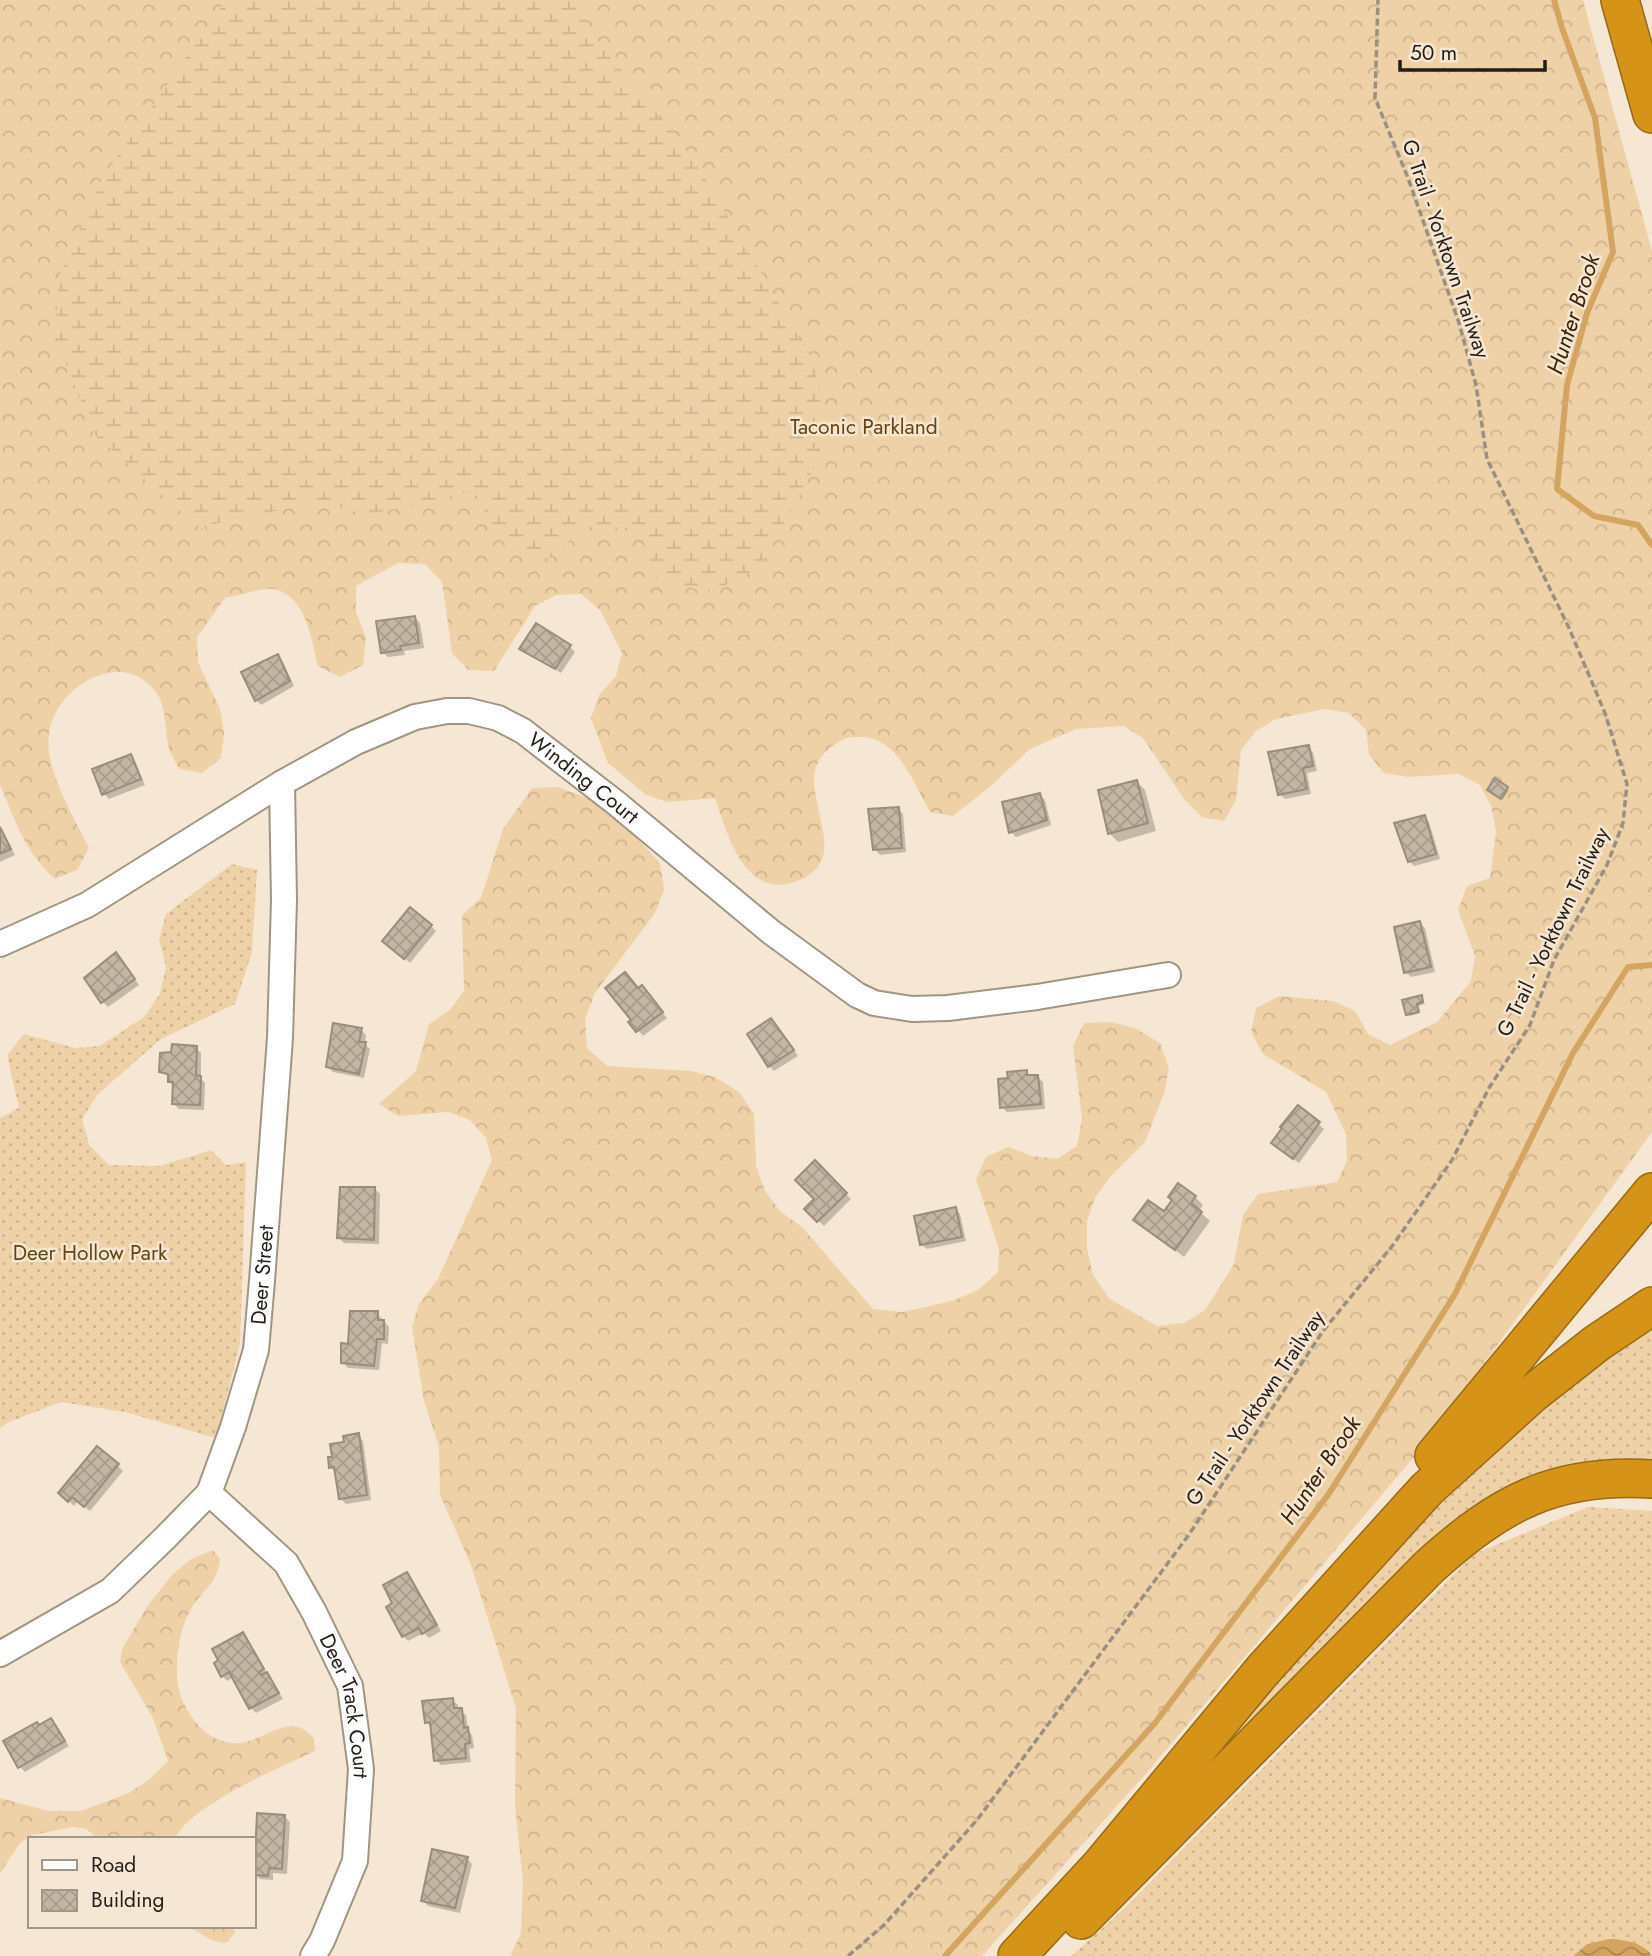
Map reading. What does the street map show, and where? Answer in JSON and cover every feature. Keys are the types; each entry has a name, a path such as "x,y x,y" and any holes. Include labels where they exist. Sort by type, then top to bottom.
{"highway":[{"path":"1620,0 1652,114"},
{"path":"1263,1670 1326,1585 1652,1192"},
{"path":"1017,1956 1101,1865 1263,1670 1395,1522 1464,1453 1565,1368 1652,1306"},
{"path":"1044,1956 1160,1842 1429,1567 1473,1529 1512,1504 1552,1488 1592,1480 1652,1479"}],"street":[{"name":"Winding Court","path":"0,944 87,905 282,783 356,742 415,717 447,711 469,711 498,718 523,731 616,803 771,932 858,995 874,1003 912,1009 948,1008 1037,997 1168,975"},
{"name":"Deer Street","path":"0,1654 110,1591 209,1493 233,1427 256,1350 280,1038 284,901 282,783"},
{"name":"Deer Track Court","path":"209,1493 286,1563 314,1612 350,1686 361,1769 355,1861 322,1941 313,1956"}],"path":[{"name":"G Trail - Yorktown Trailway","path":"848,1956 884,1925 977,1820 1188,1536 1323,1331 1392,1245 1452,1160 1489,1088 1530,1025 1554,960 1607,864 1623,823 1627,784 1605,713 1569,628 1487,459 1476,385 1459,323 1408,178 1375,98 1378,0"}],"green space":[{"name":"Taconic Parkland","path":"0,0 1583,0 1652,251 1652,1132 1430,1438 1143,1777 982,1956 510,1956 521,1933 523,1881 515,1806 516,1708 471,1565 440,1495 439,1447 424,1401 412,1327 419,1304 438,1279 492,1160 486,1138 470,1120 448,1112 398,1116 379,1104 416,1071 429,1024 450,1010 464,991 462,915 481,898 503,829 532,788 558,787 606,805 660,863 664,890 655,913 595,993 585,1019 587,1048 607,1066 691,1071 715,1077 739,1092 754,1114 756,1166 765,1191 780,1211 802,1227 873,1309 902,1312 952,1301 978,1290 998,1272 999,1249 976,1179 986,1157 1008,1147 1032,1156 1057,1159 1077,1146 1082,1119 1073,1046 1084,1023 1112,1022 1137,1029 1160,1043 1169,1068 1164,1093 1145,1142 1110,1177 1095,1198 1087,1221 1087,1248 1093,1275 1110,1299 1157,1326 1184,1323 1205,1310 1234,1264 1243,1215 1258,1194 1337,1182 1347,1161 1346,1134 1326,1092 1263,1054 1251,1032 1256,1008 1279,996 1333,1001 1355,1011 1368,1034 1390,1045 1437,1022 1471,981 1475,956 1458,910 1467,886 1490,878 1496,831 1491,806 1480,785 1459,774 1408,777 1384,773 1369,755 1366,730 1349,713 1325,709 1276,719 1256,731 1241,750 1236,800 1224,821 1202,817 1184,799 1143,738 1124,726 1076,729 1030,749 992,785 953,816 930,812 904,764 886,745 875,739 852,737 828,749 821,757 815,772 814,785 824,843 820,864 802,879 783,885 767,883 753,875 742,862 733,847 715,798 668,802 646,795 608,763 591,718 599,695 616,676 622,653 600,610 581,594 556,595 535,606 494,671 468,670 452,653 442,582 425,564 398,563 356,586 356,612 366,638 363,665 340,677 318,666 306,620 294,601 285,593 274,589 257,590 225,598 197,637 198,662 220,709 224,733 221,758 202,773 179,769 168,744 161,702 146,682 131,674 114,672 81,684 67,696 50,728 50,758 60,790 89,848 77,870 55,879 28,847 0,785"},
{"path":"226,0 579,0 588,28 696,163 813,361 825,414 814,468 760,567 712,592 657,581 639,528 587,527 542,563 498,539 475,491 367,515 317,502 204,526 212,539 95,435 55,337 59,277 102,179"},
{"name":"Deer Hollow Park","path":"232,864 257,870 252,952 235,1004 161,1039 98,1094 82,1119 89,1145 109,1165 160,1166 211,1150 226,1165 246,1162 240,1344 216,1438 125,1412 61,1402 0,1428 0,1118 19,1108 7,1055 24,1034 75,1048 100,1046 144,1017 160,994 166,967 159,940 166,914"},
{"path":"1652,1324 1652,1468 1487,1509 1201,1774 1379,1563 1506,1439"},
{"path":"1588,1507 1652,1511 1652,1953 1587,1944 1573,1956 1071,1956 1124,1909 1474,1554"},
{"path":"213,1550 220,1559 213,1581 191,1609 179,1641 177,1676 183,1702 190,1714 208,1734 232,1743 246,1742 280,1728 296,1726 314,1738 315,1751 217,1800 184,1826 176,1837 96,1837 86,1829 73,1827 32,1835 20,1843 0,1873 0,1798 49,1811 81,1811 129,1793 151,1778 168,1761 153,1718 120,1662 122,1649 148,1605 172,1575 191,1559"},
{"path":"187,1928 234,1928 235,1932 227,1943 213,1940"}],"water":[{"path":"1610,1939 1634,1943 1645,1948 1652,1956 1573,1956 1587,1944"}],"building":[{"path":"415,616 419,643 400,646 401,650 381,653 376,621"},
{"path":"536,623 571,645 555,669 519,649"},
{"path":"278,654 290,681 255,701 241,672"},
{"path":"1309,745 1313,766 1303,768 1307,789 1278,795 1268,752"},
{"path":"131,754 141,779 102,795 92,769"},
{"path":"1495,778 1508,787 1501,799 1487,790"},
{"path":"1137,780 1148,823 1108,834 1098,790"},
{"path":"1040,793 1047,820 1009,833 1002,802"},
{"path":"899,807 902,848 873,850 868,809"},
{"path":"1425,815 1436,854 1408,862 1394,823"},
{"path":"0,827 11,849 0,854"},
{"path":"410,907 432,925 404,959 382,941"},
{"path":"1420,921 1431,967 1404,973 1394,927"},
{"path":"116,952 135,979 101,1003 84,978"},
{"path":"625,972 638,988 642,985 663,1012 636,1032 628,1022 631,1020 605,988"},
{"path":"1422,995 1423,1002 1417,1004 1419,1012 1406,1015 1402,1000"},
{"path":"771,1018 794,1050 768,1067 747,1034"},
{"path":"333,1023 362,1028 359,1042 366,1042 359,1074 326,1067"},
{"path":"172,1044 197,1046 196,1075 201,1076 200,1105 172,1104 173,1082 168,1082 168,1074 159,1072 160,1053 171,1052"},
{"path":"1027,1070 1027,1075 1038,1075 1041,1104 1000,1108 998,1079 1008,1078 1007,1072"},
{"path":"1298,1105 1320,1122 1293,1159 1271,1143"},
{"path":"815,1160 847,1193 817,1222 804,1209 814,1199 795,1180"},
{"path":"1178,1183 1196,1196 1191,1203 1202,1212 1175,1250 1133,1220 1148,1200 1164,1211 1172,1200 1168,1197"},
{"path":"340,1187 375,1187 374,1240 337,1238"},
{"path":"956,1207 962,1237 920,1245 914,1216"},
{"path":"350,1311 378,1311 378,1320 384,1320 384,1339 377,1339 374,1366 341,1363 341,1343 348,1344"},
{"path":"359,1433 367,1495 339,1499 334,1467 329,1468 328,1457 332,1457 330,1444 344,1442 343,1436"},
{"path":"97,1446 119,1464 84,1507 72,1497 68,1502 58,1493"},
{"path":"407,1572 437,1625 422,1634 419,1628 402,1637 386,1607 392,1603 383,1585"},
{"path":"243,1632 264,1669 259,1672 261,1675 267,1672 279,1693 249,1709 229,1672 221,1677 214,1663 218,1660 212,1649"},
{"path":"453,1698 454,1708 462,1708 464,1728 468,1727 470,1743 465,1744 466,1758 434,1761 430,1722 425,1723 422,1701"},
{"path":"51,1718 65,1741 18,1768 3,1741 37,1722 39,1725"},
{"path":"257,1813 285,1815 282,1869 269,1868 268,1876 256,1875"},
{"path":"432,1849 468,1857 455,1908 421,1901"}],"waterway":[{"name":"Hunter Brook","path":"1554,0 1595,118 1613,252 1587,313 1567,385 1557,489 1594,516 1638,525 1652,545"},
{"name":"Hunter Brook","path":"945,1956 1155,1723 1328,1495 1455,1294 1573,1053 1628,967 1652,965"}]}
